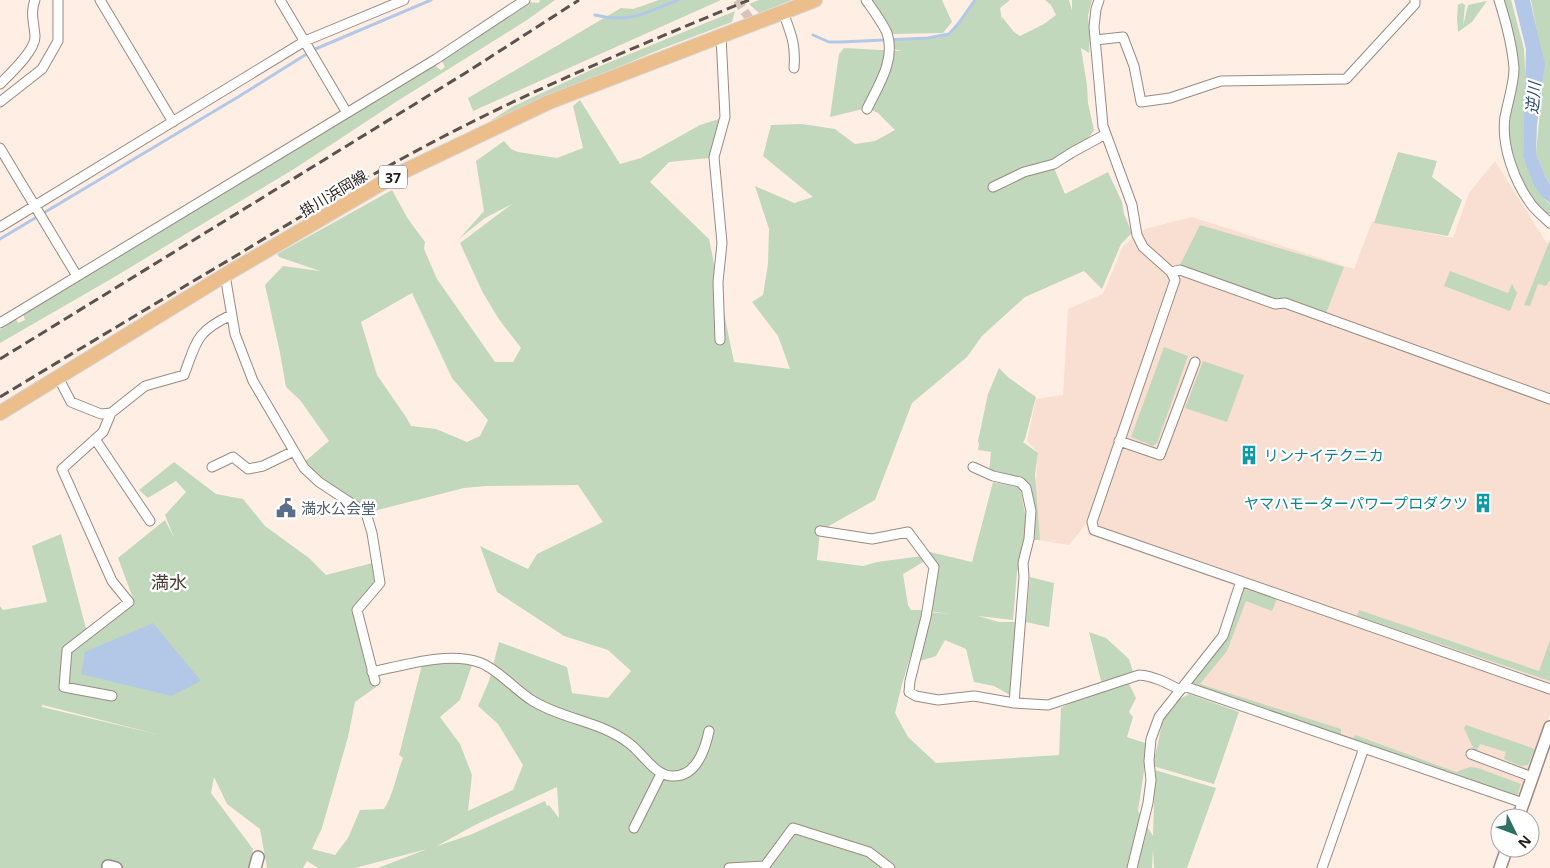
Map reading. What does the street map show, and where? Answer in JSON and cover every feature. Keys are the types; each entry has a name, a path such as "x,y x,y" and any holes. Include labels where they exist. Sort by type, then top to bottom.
{"main road":[{"name":"掛川浜岡線","path":"0,413 225,275 403,172 549,102 721,36 750,21 815,0"}],"street":[{"path":"0,84 30,50 36,38 32,9 35,0"},
{"path":"0,102 42,69 58,41 58,0"},
{"path":"100,0 173,122"},
{"path":"280,0 347,113"},
{"path":"0,227 305,41 404,0"},
{"path":"0,323 436,59 525,0"},
{"path":"866,0 888,40 890,53 887,67 867,109"},
{"path":"1099,0 1094,27 1103,126 1132,205 1138,235 1143,247 1171,272 1174,280 1092,522 1094,530 1550,689"},
{"path":"1095,40 1123,36 1134,66 1141,102 1170,98 1221,82 1346,79 1415,4 1415,0"},
{"path":"1499,0 1511,40 1514,70 1505,119 1506,144 1516,178 1531,204 1550,223"},
{"path":"782,12 793,39 795,51 794,68"},
{"path":"720,340 718,282 722,243 714,156 725,117 721,36"},
{"path":"993,187 1024,172 1054,164 1106,134"},
{"path":"0,148 77,276"},
{"path":"1171,272 1180,270 1275,304 1284,303 1550,399"},
{"path":"225,275 235,334 253,382 304,468 319,482 366,513 372,533 380,584 357,610 375,681"},
{"path":"112,696 64,687 67,650 129,602 112,581 62,469 102,432 111,413 144,386 184,376 196,340 210,325 231,315"},
{"path":"1119,441 1160,455 1195,362"},
{"path":"58,377 71,402 101,414 111,413"},
{"path":"95,439 150,522"},
{"path":"212,467 233,457 248,469 263,466 294,451"},
{"path":"973,467 993,476 1020,482 1026,488 1031,511 1029,539 1023,563 1024,576 1014,703"},
{"path":"820,531 872,539 908,532 934,567 926,617 910,681 909,692 916,696 938,700 974,696 1014,703 1048,705 1138,675 1147,675 1523,803"},
{"path":"1132,868 1148,803 1151,780 1149,761 1151,739 1159,717 1223,636 1241,581"},
{"path":"372,672 422,661 464,660 481,663 533,701 552,710 596,725 623,738 661,774 672,776 681,775 692,768 701,758 709,731"},
{"path":"1521,808 1550,727"},
{"path":"1322,868 1364,748"},
{"path":"1471,754 1532,777"},
{"path":"634,828 661,774"},
{"path":"729,868 765,866 793,828 869,852 890,868"}],"shaded area":[{"path":"1495,161 1546,242 1550,244 1550,714 1520,800 1190,685 1227,639 1244,588 1089,535 1086,524 1069,545 1037,540 1035,493 1038,453 1027,441 1036,399 1063,395 1068,309 1103,294 1123,246 1145,229 1192,217 1354,269 1372,222 1453,238 1469,193"}],"green space":[{"path":"540,0 555,0 527,20 399,100 294,169 0,343 0,330 16,319 18,323 25,320 23,314 434,65 441,70 445,67 442,61 529,2 539,3"},
{"path":"659,0 721,0 473,111 468,98 621,8 633,9"},
{"path":"759,0 792,0 759,13 749,4"},
{"path":"870,0 942,0 952,22 943,33 892,34 885,30"},
{"path":"976,0 1010,0 1000,8 1002,21 1002,17 1014,32 1020,36 1044,24 1056,15 1051,5 1045,0 1069,0 1072,11 1072,0 1092,0 1088,16 1089,53 1081,48 1088,103 1094,130 1073,159 1054,168 1065,194 1108,172 1122,202 1124,214 1132,233 1121,244 1102,289 1084,271 1025,297 982,336 967,357 912,403 875,500 820,531 817,560 863,566 877,562 922,556 925,561 903,574 908,605 911,610 925,610 895,713 908,737 936,763 1059,755 1061,708 1078,699 1128,682 1136,698 1129,712 1133,717 1127,737 1148,744 1138,811 1153,836 1155,770 1216,788 1187,868 1154,868 1153,849 1152,868 378,868 427,849 355,868 318,868 307,861 303,868 267,868 260,829 227,804 214,777 211,793 253,849 249,868 0,868 0,606 3,610 47,602 32,546 61,534 87,632 61,652 81,643 134,601 118,558 165,520 174,538 165,515 186,492 176,481 148,498 139,490 174,462 216,494 243,499 265,526 309,558 326,575 376,562 380,583 357,610 376,687 355,702 348,737 322,828 312,849 335,855 348,838 360,810 384,809 403,758 399,755 423,661 473,662 460,700 440,717 460,744 472,775 468,811 513,790 523,765 498,724 478,706 489,681 499,642 567,667 572,693 608,698 631,671 608,650 564,636 497,592 480,546 528,569 537,554 603,522 578,485 464,488 366,513 302,464 329,441 300,400 286,387 265,285 283,266 320,271 279,257 277,254 392,190 408,219 425,242 424,249 437,279 495,362 513,362 521,348 498,318 482,291 460,243 512,204 485,218 459,239 484,211 476,161 504,141 511,149 518,152 557,158 583,148 573,106 580,100 620,164 641,158 700,125 725,117 709,158 669,162 650,182 709,239 734,362 790,369 778,336 752,302 763,295 768,264 769,229 755,186 794,203 813,197 763,156 771,125 802,124 835,129 855,144 875,141 895,130 878,113 867,108 830,117 839,54 844,48 901,51 891,48 890,41 950,35","holes":["412,293 452,378 488,420 480,436 467,442 436,429 411,426 377,375 361,322","43,703 43,705 156,734 42,707","557,787 559,818 549,805 547,806 545,801 470,835 437,846 475,825"]},
{"path":"1503,0 1511,0 1524,49 1526,88 1523,157 1543,198 1550,204 1550,220 1532,204 1519,181 1507,141 1516,72"},
{"path":"1531,0 1550,0 1550,184 1536,153 1544,68"},
{"path":"1487,1 1472,22 1458,32 1458,5 1462,3 1465,5 1463,26 1468,5"},
{"path":"735,11 732,22 661,49 490,121 512,107 593,69"},
{"path":"1398,152 1437,161 1432,177 1462,200 1448,236 1374,223"},
{"path":"1200,225 1344,267 1325,316 1177,271"},
{"path":"1550,240 1550,280 1546,286 1538,284 1530,306 1524,305"},
{"path":"1450,271 1508,293 1512,284 1517,293 1510,311 1444,286"},
{"path":"1164,347 1188,356 1157,443 1153,446 1131,437"},
{"path":"1203,361 1244,375 1227,422 1185,408"},
{"path":"999,368 1009,378 1036,397 1023,442 1038,453 1035,474 1040,540 1032,540 1023,480 989,473 991,452 978,450 978,441 988,394"},
{"path":"993,482 1020,488 1028,528 1017,572 1013,620 978,616 999,622 1018,622 1010,695 994,686 974,682 966,649 945,640 936,656 920,661 923,629 928,612 951,614 928,611 934,567 930,552 972,562"},
{"path":"1030,577 1054,583 1049,627 1026,622"},
{"path":"1241,588 1277,599 1272,611 1246,601 1227,651 1200,684 1341,729 1341,734 1353,738 1355,735 1456,772 1470,767 1478,768 1521,784 1517,796 1186,686 1224,638"},
{"path":"1359,610 1539,671 1550,640 1550,681 1357,616"},
{"path":"1089,632 1106,638 1129,659 1133,672 1102,685"},
{"path":"1189,694 1239,712 1214,784 1153,766 1163,719 1178,700"},
{"path":"1466,725 1535,749 1528,765 1521,766 1504,759 1506,752 1480,744 1477,751 1474,750 1464,728"}],"water":[{"name":"逆川","path":"1514,0 1530,0 1545,64 1537,125 1536,153 1550,184 1550,203 1543,198 1534,185 1523,157 1526,49"},
{"path":"153,623 201,681 171,696 81,674 85,652"}],"waterway":[{"path":"0,239 313,50 431,0"},
{"path":"595,15 618,18 628,17 678,0"},
{"path":"813,35 829,42 841,42 928,38 949,34 975,0"}],"tunnel":[{"path":"737,0 749,18"}],"railway":[{"path":"0,359 467,72 579,0"},
{"path":"0,397 321,205 438,139 572,75 749,0"}],"place":[{"name":"リンナイテクニカ","path":"1249,455"},
{"name":"ヤマハモーターパワープロダクツ","path":"1483,503"},
{"name":"満水公会堂","path":"286,508"}],"district":[{"name":"満水","path":"169,582"}]}
